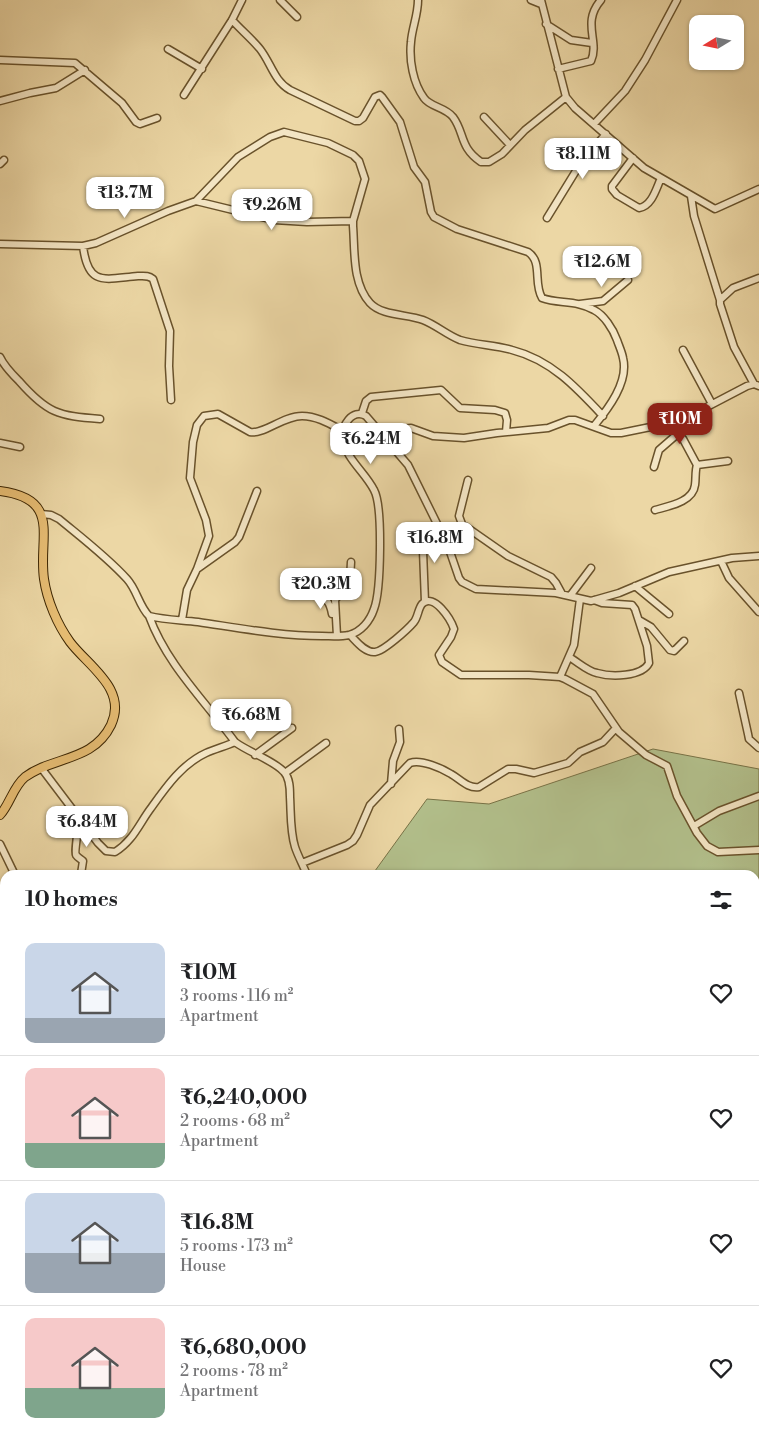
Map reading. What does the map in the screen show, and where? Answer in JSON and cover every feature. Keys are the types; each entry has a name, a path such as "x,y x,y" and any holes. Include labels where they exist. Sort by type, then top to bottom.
{"main road":[{"path":"0,491 28,500 36,506 41,514 45,534 44,578 50,602 70,642 106,683 112,694 114,704 114,716 111,725 95,745 73,758 25,777 0,815"}],"street":[{"path":"184,95 232,20 242,0"},
{"path":"280,0 297,17"},
{"path":"418,0 417,16 410,44 413,74 425,100 447,110 452,115 464,144 481,162 485,163 502,154 525,130 566,97"},
{"path":"531,0 541,2 566,97 575,108 633,158 661,178 716,209 759,189"},
{"path":"558,69 591,61 593,56 591,25 593,10 601,0"},
{"path":"594,124 624,91 645,60 677,0"},
{"path":"232,20 260,49 283,86 359,121 363,118 374,97 380,95 400,122 414,167 425,182 430,212 434,218 457,229 528,252 536,263 539,290 542,298 578,304 596,311 614,333 624,358 624,366 621,385 603,416 594,426"},
{"path":"546,24 571,40 592,43"},
{"path":"168,49 202,69"},
{"path":"0,60 75,62 122,103 136,122 140,124 156,118"},
{"path":"0,101 30,92 56,88 84,70"},
{"path":"484,117 510,145"},
{"path":"0,244 83,246 116,236 144,221 196,201 238,157 270,137 288,132 332,145 353,155 359,161 365,179 353,221 359,285 371,305 388,312 422,319 462,340 511,349 530,355 555,370 575,386 603,416"},
{"path":"548,218 582,161 606,134"},
{"path":"633,158 612,186 617,195 642,208 650,202 661,178"},
{"path":"381,432 411,428 433,436 456,438 548,428 569,420 581,421 616,434 687,418 740,389 756,385 730,338 694,216 691,196"},
{"path":"196,201 274,220 307,222 353,221"},
{"path":"83,246 86,264 96,276 107,279 147,276 153,279 170,331 169,366 171,400"},
{"path":"720,300 733,288 759,278"},
{"path":"578,304 606,299 628,280"},
{"path":"596,311 599,301"},
{"path":"683,350 712,404"},
{"path":"0,357 42,406 70,417 100,419"},
{"path":"362,414 366,401 371,397 444,390 460,408 495,410 505,413 508,420 506,432"},
{"path":"182,620 187,590 198,569 209,536 206,520 190,478 193,442 197,425 201,419 208,415 218,414 256,434 293,417 310,417 343,431"},
{"path":"150,616 298,636 350,635 363,627 377,601 381,553 377,495 366,475 345,449 343,431 345,424 354,414 362,414 381,432 404,459 414,474 455,561 457,573 462,582 476,589 562,594 587,601 619,593 669,572 721,561 759,556"},
{"path":"655,510 681,502 691,494 695,487 697,465 683,439 676,432 672,422"},
{"path":"654,467 659,450 674,437 676,432"},
{"path":"0,443 20,446"},
{"path":"697,465 728,461"},
{"path":"468,480 459,516 462,524 508,556 551,578 562,594"},
{"path":"198,569 236,542 257,491"},
{"path":"41,514 51,515 59,519 110,562 128,580 150,616 154,628 193,691 235,742 278,766 285,773 289,781 292,835 305,870"},
{"path":"417,531 423,551 425,602"},
{"path":"721,561 729,578 759,612"},
{"path":"337,636 336,600 350,580 351,562"},
{"path":"570,596 591,568"},
{"path":"635,586 669,614"},
{"path":"308,591 330,602 332,614 336,620"},
{"path":"560,677 574,644 580,599"},
{"path":"569,657 599,674 629,675 646,668 650,659 639,620 632,605 602,603 594,600"},
{"path":"350,635 369,652 382,650 414,621 421,605 425,602 433,602 441,608 453,626 453,633 439,655 442,662 461,675 560,677 593,694 616,728 646,755 667,766 677,796 707,846 712,850 726,853 759,850"},
{"path":"639,620 652,627 670,650 676,649 684,641"},
{"path":"738,693 748,734 759,748"},
{"path":"256,755 292,728"},
{"path":"302,863 347,846 353,841 370,805 410,763 418,762 449,772 471,786 479,787 508,769 516,768 534,773 568,763 580,752 603,742 616,728"},
{"path":"391,784 393,761 400,742 399,729"},
{"path":"42,769 106,851 115,852 132,839 150,809 183,769 205,754 235,742"},
{"path":"285,773 326,743"},
{"path":"694,826 719,811 759,796"},
{"path":"79,818 75,850 77,856 83,861 82,870"},
{"path":"0,844 13,870"}],"green space":[{"path":"653,749 759,769 759,870 376,870 427,799 489,804"}]}
